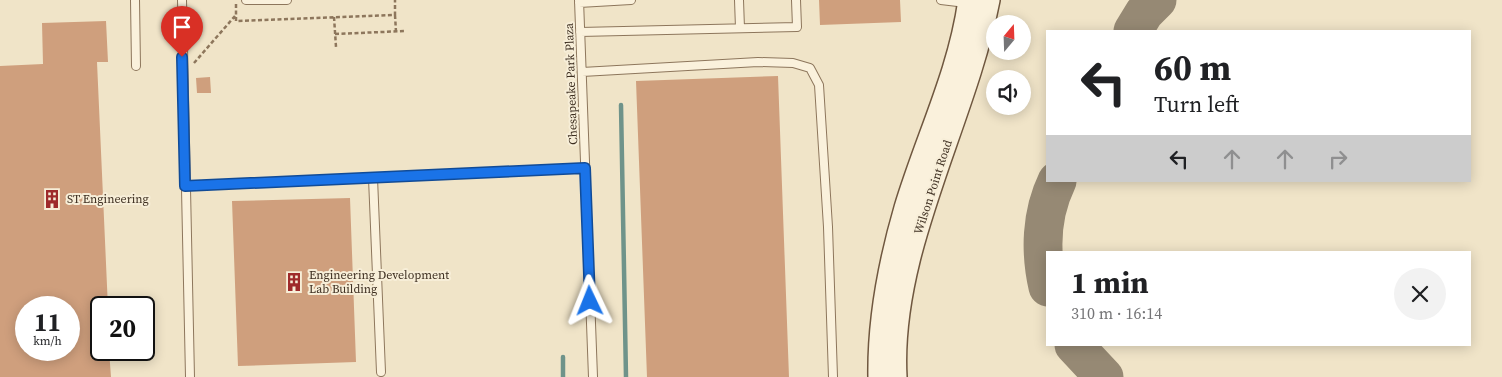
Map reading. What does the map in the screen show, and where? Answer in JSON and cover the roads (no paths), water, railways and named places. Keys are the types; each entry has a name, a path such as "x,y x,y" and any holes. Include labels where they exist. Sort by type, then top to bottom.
{"street":[{"name":"Wilson Point Road","path":"879,377 878,346 890,265 906,206 949,86 976,1"},
{"name":"Wilson Point Road","path":"896,377 901,305 911,258 918,228 967,83 976,1"}],"lane":[{"path":"135,0 136,66"},
{"path":"182,0 190,377"},
{"path":"246,0 287,0"},
{"path":"579,1 632,0"},
{"path":"739,0 740,28"},
{"path":"580,32 797,27 796,0"},
{"path":"941,0 976,1"},
{"name":"Chesapeake Park Plaza","path":"579,1 593,377"},
{"path":"582,72 758,62 793,63 810,68 819,86 828,226 832,377"},
{"path":"185,186 585,168"},
{"path":"373,178 381,372"}],"waterway":[{"path":"621,105 626,377"},
{"path":"563,357 563,377"}],"place":[{"name":"ST Engineering","path":"52,199"},
{"name":"Engineering Development Lab Building","path":"294,282"}]}
